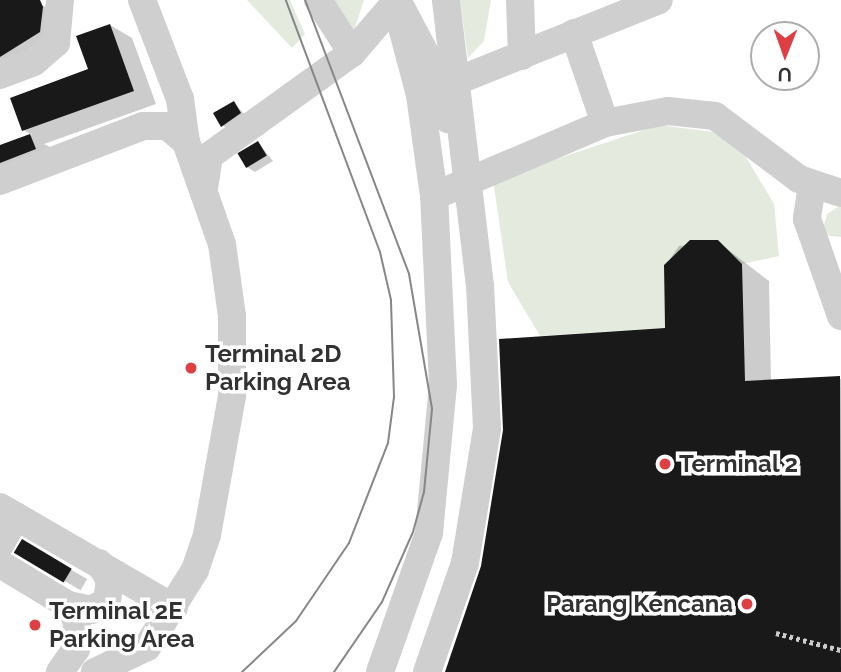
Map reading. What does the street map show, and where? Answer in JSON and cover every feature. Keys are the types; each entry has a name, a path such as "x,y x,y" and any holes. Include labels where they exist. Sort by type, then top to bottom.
{"street":[{"path":"0,75 34,62 56,43 60,0"},
{"path":"95,672 142,653 174,608 207,535 232,396 227,272 204,188 186,142 180,99 142,0"},
{"path":"318,0 352,53"},
{"path":"427,672 465,563 487,428 481,298 446,0"},
{"path":"520,0 522,56"},
{"path":"420,95 659,0"},
{"path":"204,188 209,156 352,53 394,1"},
{"path":"394,1 426,55 466,171"},
{"path":"380,672 429,533 441,453 433,196 420,95 394,1"},
{"path":"574,33 606,123"},
{"path":"433,196 606,123 668,111 715,116 812,186 841,193"},
{"path":"0,181 143,126 167,126 186,142"},
{"path":"812,186 807,219 841,316"},
{"path":"0,545 8,512 174,608"},
{"path":"0,564 68,605 91,610 107,601 110,580 99,564"},
{"path":"60,672 79,642 68,605"}],"path":[{"path":"776,633 841,650"}],"shaded area":[{"path":"247,0 290,0 305,34 292,48"},
{"path":"330,0 364,0 353,34"},
{"path":"460,0 491,0 484,41 468,58"},
{"path":"659,125 722,133 743,152 774,204 779,256 742,264 718,240 690,240 664,265 665,328 540,336 508,282 493,180"},
{"path":"841,205 841,237 821,235 827,214"}],"building":[{"path":"0,0 40,0 43,7 40,32 0,57"},
{"path":"110,24 134,91 22,131 10,98 88,69 76,36"},
{"path":"234,101 241,113 221,127 213,113"},
{"path":"30,134 36,149 0,163 0,145"},
{"path":"258,141 267,156 246,168 237,153"},
{"name":"Terminal 2","path":"690,240 718,240 742,264 745,381 840,376 841,672 445,672 481,566 503,430 499,339 665,328 664,265"},
{"path":"22,539 72,569 63,583 14,553"}],"tram line":[{"path":"242,672 296,621 349,543 388,443 394,397 391,300 380,252 286,0"},
{"path":"305,0 409,274 432,409 424,492 413,532 382,602 334,672"}],"place":[{"name":"Terminal 2D Parking Area","path":"191,368"},
{"name":"Terminal 2","path":"665,464"},
{"name":"Parang Kencana","path":"747,604"},
{"name":"Terminal 2E Parking Area","path":"35,625"}]}
